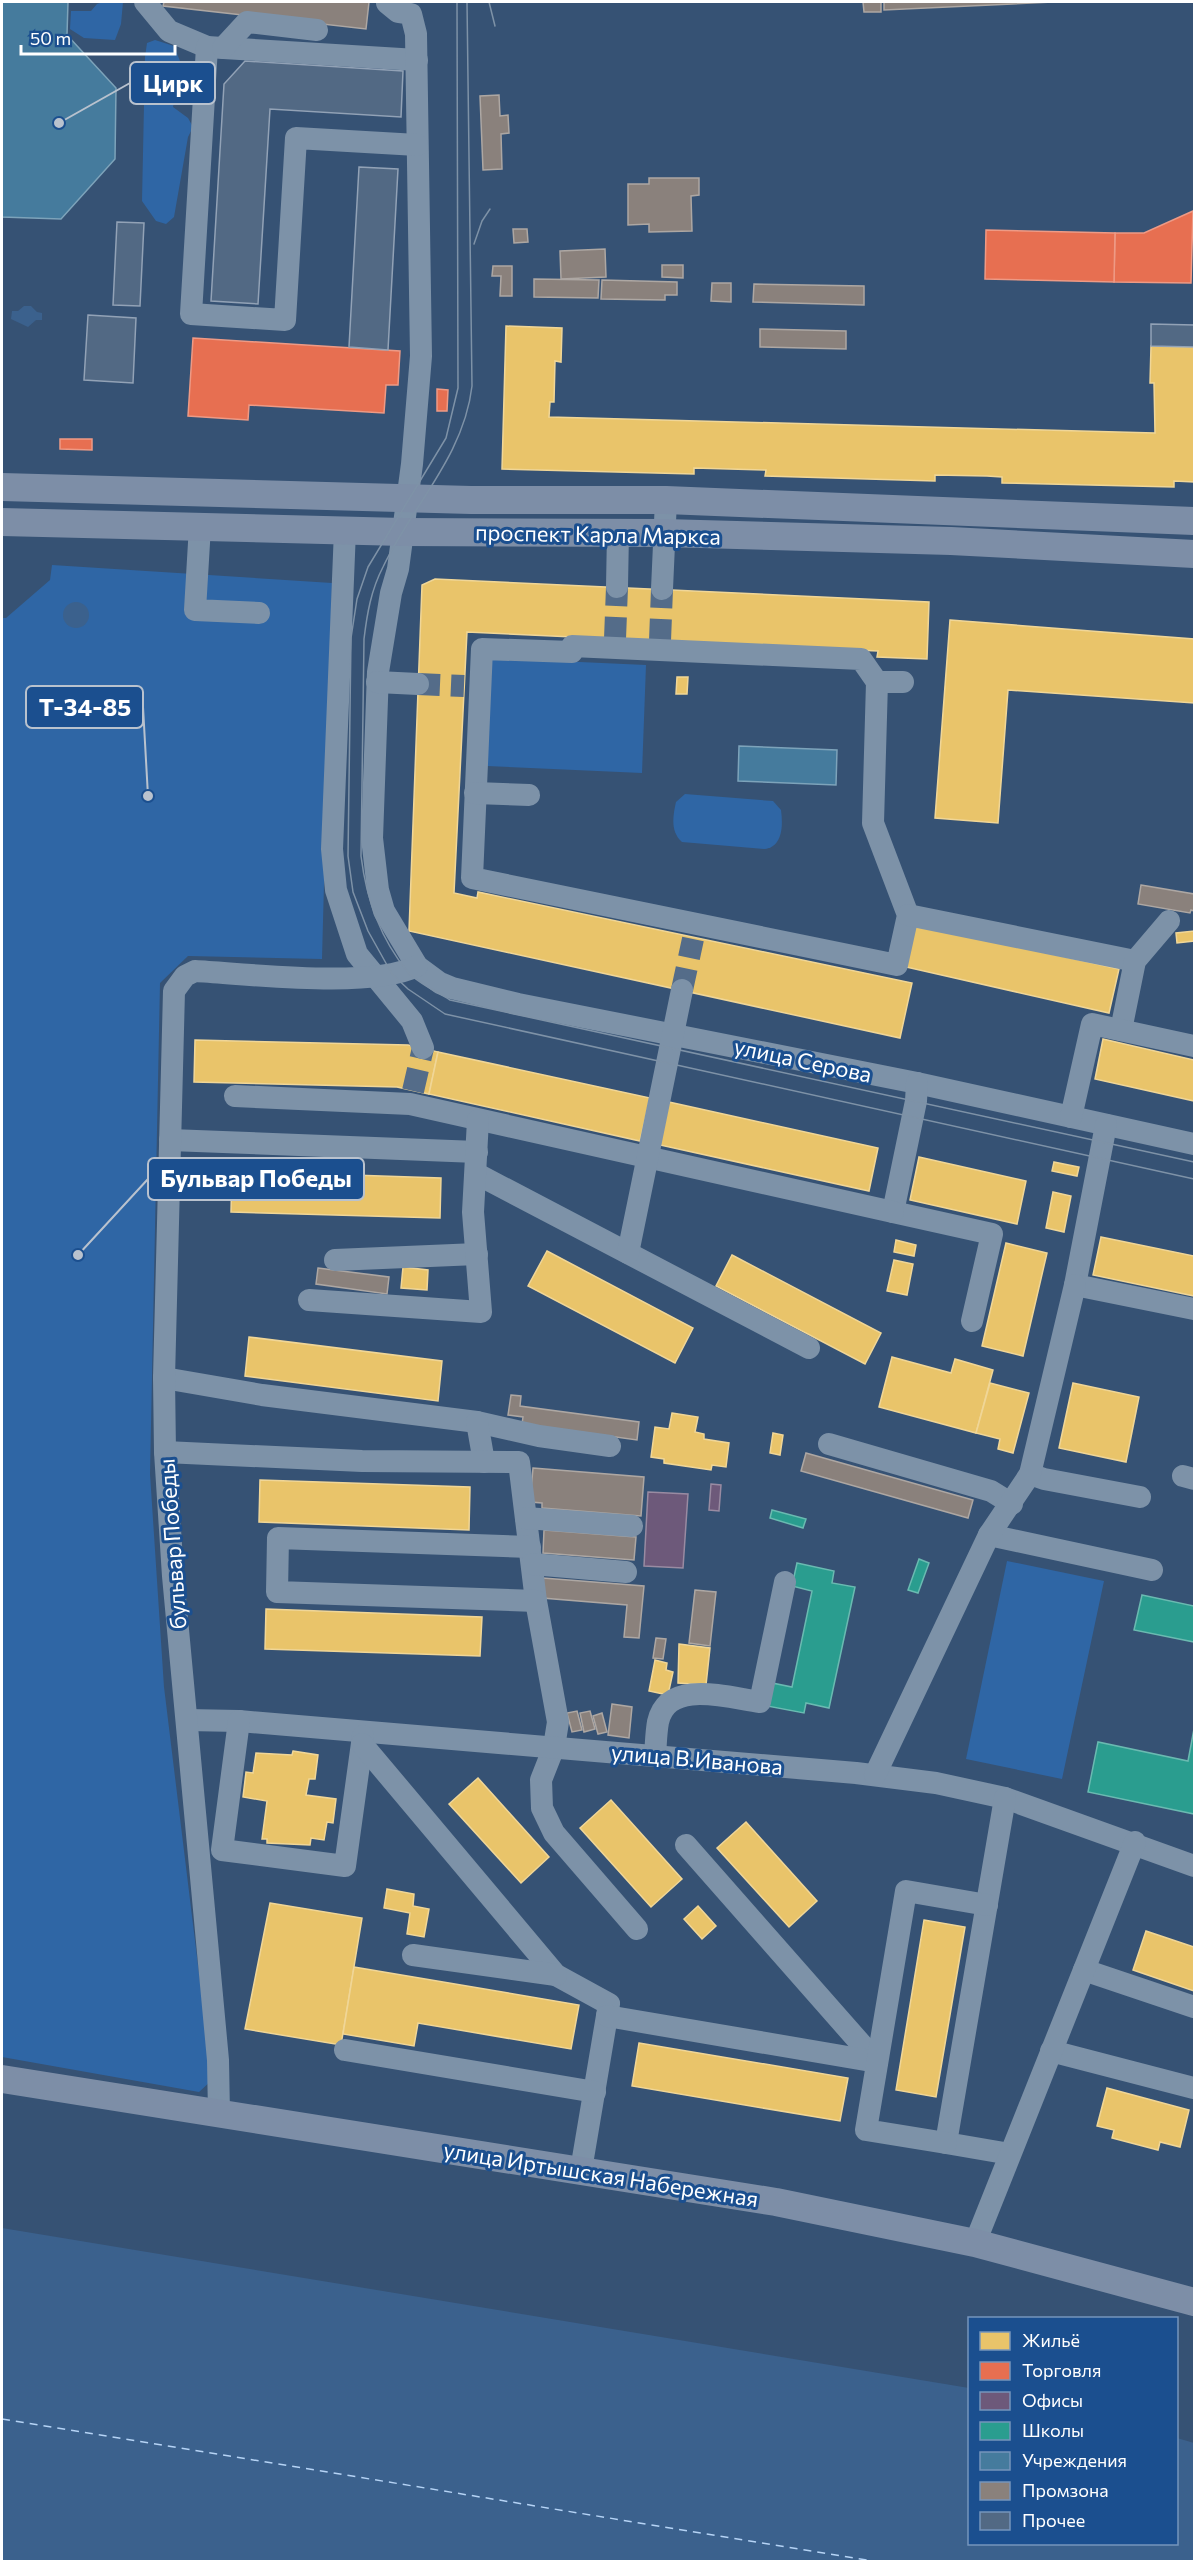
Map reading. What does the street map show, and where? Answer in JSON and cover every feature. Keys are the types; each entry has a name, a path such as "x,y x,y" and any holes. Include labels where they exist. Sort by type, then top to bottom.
{"main road":[{"name":"проспект Карла Маркса","path":"2,487 407,498 666,500 1194,521"},
{"name":"проспект Карла Маркса","path":"2,522 403,532 664,533 951,541 1194,554"},
{"name":"улица Иртышская Набережная","path":"2,2079 776,2202 975,2242 1194,2302"}],"street":[{"path":"145,2 170,31 215,48 417,60"},
{"path":"376,976 407,971 417,966 392,927 378,890 372,838 377,682 403,532 421,356 416,34 412,8 398,12 387,3"},
{"path":"317,30 247,22 215,48 191,314 285,320 296,138 417,145"},
{"path":"662,589 666,500"},
{"path":"200,526 195,610 259,613"},
{"path":"345,530 332,849 336,890 346,928 357,954 412,1021 423,1048"},
{"path":"617,587 618,532"},
{"path":"615,644 861,659 877,682 873,823 908,915 897,965 695,931 472,878 476,793 472,686 482,649 572,652 573,646 615,644"},
{"path":"377,682 418,684"},
{"path":"877,682 903,682"},
{"path":"476,793 529,795"},
{"path":"908,915 1135,961"},
{"path":"1121,1030 1135,961 1169,921"},
{"name":"улица Серова","path":"417,966 440,983 452,988 518,1004 917,1083 1194,1144"},
{"name":"бульвар Победы","path":"219,2114 218,2060 173,1576 165,1452 164,1378 174,990 185,976 195,971 337,978 376,976"},
{"path":"628,1253 682,990"},
{"path":"1071,1117 1092,1024 1194,1046"},
{"path":"893,1212 916,1101 917,1083"},
{"path":"235,1096 412,1097 478,1120 992,1234 972,1322"},
{"path":"309,1300 481,1312 473,1212 478,1120"},
{"path":"875,1775 989,1535 1030,1474 1075,1285 1106,1125"},
{"path":"170,1140 477,1163 628,1253 809,1348"},
{"path":"335,1260 477,1254"},
{"path":"1075,1285 1194,1309"},
{"path":"164,1378 262,1395 477,1422 539,1436 610,1446"},
{"path":"477,1422 484,1462"},
{"path":"829,1444 991,1491 1012,1504"},
{"path":"165,1452 362,1461 519,1462 536,1601 558,1722 554,1747 541,1780 542,1808 554,1833 637,1929"},
{"path":"1030,1474 1044,1479 1140,1497"},
{"path":"526,1518 632,1526"},
{"path":"989,1535 1152,1570"},
{"path":"536,1601 277,1592 279,1538 531,1556 626,1572"},
{"path":"655,1755 658,1721 666,1706 678,1696 702,1695 760,1702 785,1582"},
{"name":"улица В.Иванова","path":"187,1720 239,1721 362,1738 554,1747 655,1755 875,1775 936,1783 1005,1798 1135,1842 1194,1866"},
{"path":"239,1721 222,1850 345,1866 362,1738"},
{"path":"362,1738 556,1975"},
{"path":"946,2144 1005,1798"},
{"path":"975,2242 1135,1842"},
{"path":"686,1845 878,2062"},
{"path":"987,1905 906,1891 866,2130 1010,2154"},
{"path":"413,1955 556,1975 609,2004 581,2170"},
{"path":"1084,1970 1194,2007"},
{"path":"607,2016 878,2062"},
{"path":"345,2050 594,2092"},
{"path":"1051,2051 1194,2088"}],"shaded area":[{"path":"123,2 121,24 115,40 84,38 70,29 71,11 91,11 97,4"},
{"path":"155,40 174,46 186,76 175,97 173,107 188,118 193,127 188,137 174,217 166,224 156,221 142,201 145,57 147,43"},
{"path":"24,306 31,306 37,312 42,313 42,320 36,320 28,327 11,319 12,311 18,311"},
{"path":"52,565 332,583 322,959 188,956 160,983 150,1474 164,1687 212,2080 199,2092 2,2057 2,618 6,618 50,580"},
{"path":"76,602 85,606 89,615 85,624 76,628 67,624 63,615 67,606"},
{"path":"492,658 646,665 642,773 487,766"},
{"path":"685,794 773,801 781,810 782,828 778,840 764,849 682,842 674,828 673,818 676,802"},
{"path":"1007,1561 1104,1581 1062,1779 966,1759"},
{"path":"2,2228 968,2388 968,2545 1178,2545 1178,2438 1194,2443 1194,2561 2,2561"}],"building: Жильё":[{"path":"506,326 562,328 561,362 555,361 554,402 550,402 549,417 1155,433 1154,383 1150,383 1151,346 1194,347 1194,482 1174,481 1174,487 1002,483 1002,477 987,476 935,475 935,481 765,476 766,470 694,468 694,474 502,469"},
{"path":"435,579 929,602 927,659 877,657 878,651 467,632 454,893 477,898 478,892 912,983 900,1038 409,931 422,585"},
{"path":"950,620 1194,639 1194,703 1008,690 998,823 935,818"},
{"path":"677,677 688,677 687,694 676,694"},
{"path":"916,923 1119,969 1109,1013 906,967"},
{"path":"1194,931 1194,941 1177,943 1176,933"},
{"path":"1103,1039 1194,1060 1194,1101 1095,1079"},
{"path":"195,1040 408,1045 438,1052 429,1094 397,1087 194,1082"},
{"path":"438,1052 650,1098 640,1141 429,1094"},
{"path":"669,1102 878,1148 869,1191 660,1145"},
{"path":"919,1157 1026,1181 1017,1224 910,1200"},
{"path":"1054,1162 1079,1167 1077,1176 1052,1171"},
{"path":"232,1171 441,1178 440,1218 231,1212"},
{"path":"1053,1192 1071,1196 1064,1232 1046,1228"},
{"path":"1101,1237 1194,1256 1194,1296 1093,1275"},
{"path":"896,1240 916,1245 914,1256 894,1252"},
{"path":"1006,1243 1047,1253 1023,1356 982,1346"},
{"path":"547,1251 693,1328 675,1363 528,1286"},
{"path":"732,1255 881,1333 865,1364 716,1286"},
{"path":"894,1260 913,1264 907,1295 887,1291"},
{"path":"403,1267 428,1270 427,1290 401,1288"},
{"path":"249,1337 442,1361 438,1401 245,1376"},
{"path":"892,1357 951,1373 955,1359 993,1370 976,1433 879,1407"},
{"path":"990,1383 1029,1393 1013,1453 998,1449 1000,1439 976,1433"},
{"path":"1073,1383 1139,1397 1126,1462 1059,1448"},
{"path":"672,1413 698,1417 695,1432 704,1434 704,1439 729,1443 726,1467 712,1465 711,1470 664,1463 664,1459 651,1457 655,1427 669,1429"},
{"path":"773,1433 783,1435 780,1455 770,1453"},
{"path":"260,1480 470,1487 469,1530 259,1522"},
{"path":"266,1609 482,1617 480,1656 265,1649"},
{"path":"679,1644 710,1648 706,1685 678,1683"},
{"path":"655,1660 667,1663 666,1670 673,1672 668,1695 649,1691"},
{"path":"293,1751 318,1755 315,1779 309,1779 306,1795 336,1799 333,1823 327,1822 324,1840 311,1838 310,1845 267,1843 267,1839 262,1839 267,1801 243,1797 246,1772 253,1773 256,1753 292,1755"},
{"path":"478,1778 549,1857 521,1883 449,1804"},
{"path":"611,1800 682,1879 651,1907 580,1828"},
{"path":"746,1822 817,1901 789,1927 717,1848"},
{"path":"387,1889 414,1894 413,1906 429,1909 424,1937 407,1934 410,1913 384,1908"},
{"path":"270,1903 362,1918 341,2045 245,2029"},
{"path":"698,1906 716,1926 702,1939 684,1919"},
{"path":"924,1920 965,1927 936,2097 896,2090"},
{"path":"1146,1931 1194,1947 1194,1991 1133,1970"},
{"path":"354,1967 579,2005 571,2049 418,2023 414,2046 343,2034"},
{"path":"639,2043 848,2078 840,2121 632,2086"},
{"path":"1107,2088 1189,2110 1180,2147 1160,2142 1158,2150 1112,2138 1114,2130 1097,2126"}],"building: Торговля":[{"path":"1193,211 1191,283 1114,282 1115,233 1144,233"},
{"path":"986,230 1115,233 1114,282 985,279"},
{"path":"193,338 400,351 398,385 386,385 384,413 249,405 248,420 188,416"},
{"path":"437,389 448,390 447,411 437,411"},
{"path":"60,439 92,439 92,450 60,449"}],"building: Офисы":[{"path":"711,1484 721,1485 719,1511 709,1510"},
{"path":"648,1492 688,1494 683,1568 644,1566"}],"building: Школы":[{"path":"772,1510 806,1519 803,1528 770,1518"},
{"path":"919,1559 929,1563 918,1593 908,1590"},
{"path":"797,1563 834,1571 832,1583 855,1587 829,1708 806,1703 804,1713 767,1706 772,1683 792,1687 812,1591 792,1586"},
{"path":"1142,1595 1194,1606 1194,1642 1134,1630"},
{"path":"1194,1729 1194,1814 1088,1792 1098,1742 1188,1761"}],"building: Учреждения":[{"path":"2,2 68,2 67,35 116,88 115,159 61,219 2,217"},
{"path":"739,746 837,750 836,785 738,781"}],"building: Промзона":[{"path":"164,2 369,2 366,29 163,6"},
{"path":"863,2 881,2 881,12 864,12"},
{"path":"884,2 1053,2 884,10"},
{"path":"499,95 500,116 508,115 509,133 501,134 502,169 483,170 480,96"},
{"path":"649,178 699,178 699,195 691,196 692,231 649,232 649,224 628,225 628,184 649,184"},
{"path":"513,229 527,229 528,242 514,243"},
{"path":"605,249 606,277 561,279 560,251"},
{"path":"662,265 683,265 683,278 662,277"},
{"path":"493,266 512,266 512,296 500,296 501,276 492,276"},
{"path":"534,279 599,280 598,298 534,297"},
{"path":"602,280 677,282 677,295 665,295 665,300 601,299"},
{"path":"712,283 731,283 731,302 711,301"},
{"path":"754,284 864,286 864,305 753,302"},
{"path":"760,329 846,331 846,349 760,347"},
{"path":"1141,885 1194,894 1194,911 1191,910 1190,913 1138,904"},
{"path":"318,1268 389,1277 387,1294 316,1284"},
{"path":"511,1395 521,1396 520,1406 639,1422 637,1440 522,1424 523,1417 508,1415"},
{"path":"806,1453 973,1500 968,1518 801,1471"},
{"path":"533,1468 644,1477 641,1516 542,1508 542,1503 530,1502"},
{"path":"544,1530 636,1537 634,1560 543,1553"},
{"path":"543,1578 644,1586 639,1638 624,1637 627,1605 542,1598"},
{"path":"695,1590 716,1592 710,1646 689,1643"},
{"path":"656,1638 666,1639 663,1659 653,1658"},
{"path":"612,1704 632,1707 629,1738 608,1735"},
{"path":"577,1711 582,1730 572,1732 567,1713"},
{"path":"590,1711 595,1729 584,1732 580,1713"},
{"path":"602,1713 607,1732 598,1734 593,1716"}],"building: Прочее":[{"path":"245,61 403,71 401,117 270,109 258,304 211,301 224,84"},
{"path":"359,167 398,169 388,350 349,347"},
{"path":"117,222 144,223 140,306 113,305"},
{"path":"88,315 136,318 133,383 84,380"},
{"path":"1151,324 1194,325 1194,347 1151,346"}],"ferry route":[{"path":"2,2419 879,2562"}],"tunnel":[{"path":"615,639 617,587"},
{"path":"660,641 662,589"},
{"path":"418,684 464,686"},
{"path":"682,990 693,939"},
{"path":"413,1091 423,1048"}],"tram line":[{"path":"457,2 458,388 446,438 368,567 357,599 351,638 348,856 353,892 368,931 392,974 408,989 445,1014 1194,1179"},
{"path":"467,2 472,386 467,411 448,458 395,545 375,584 364,639 361,856 371,902 382,931 397,958 416,979 450,1000 1194,1162"},
{"path":"489,2 495,26"},
{"path":"474,244 482,221 490,209"}],"place":[{"name":"Цирк","path":"59,123"},
{"name":"Т-34-85","path":"148,796"},
{"name":"Бульвар Победы","path":"78,1255"}]}
